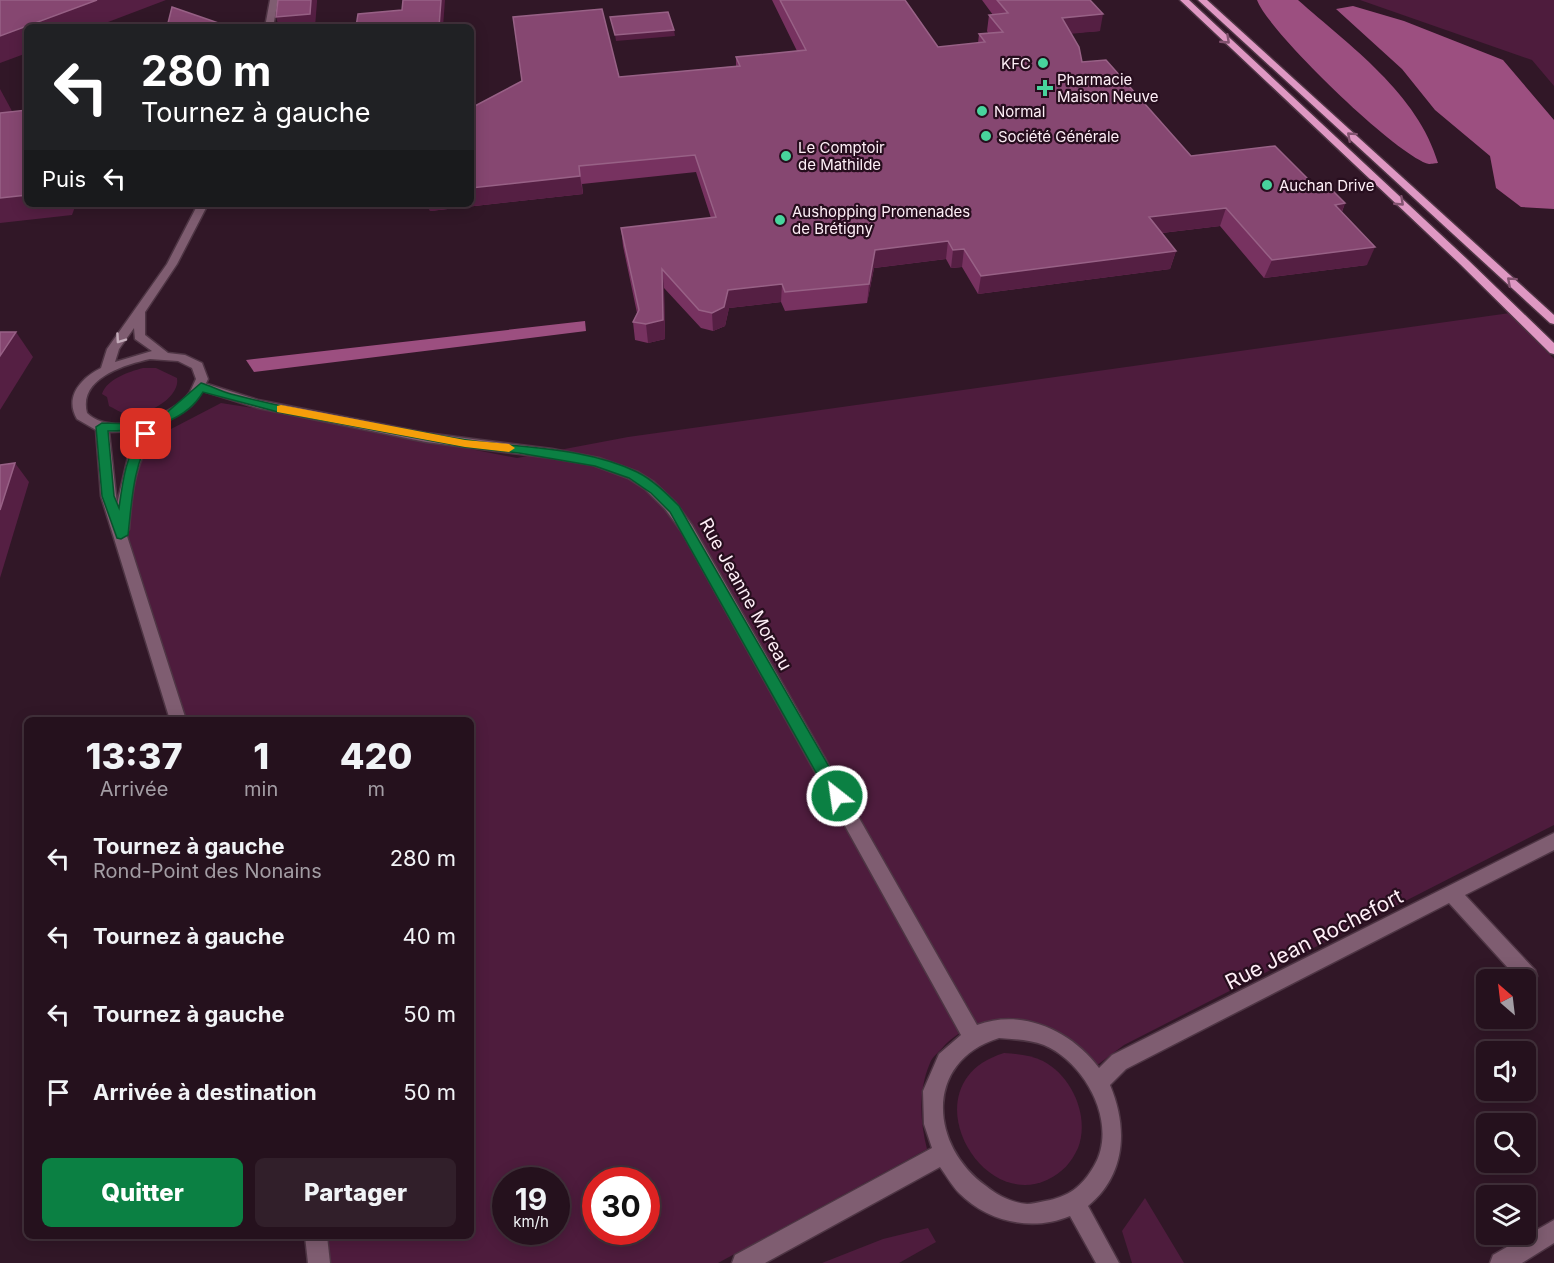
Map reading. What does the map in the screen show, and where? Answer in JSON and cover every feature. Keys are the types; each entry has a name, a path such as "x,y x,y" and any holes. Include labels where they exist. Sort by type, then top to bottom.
{"main road":[{"path":"1202,0 1554,321"},
{"path":"1185,1 1472,269 1554,350"}],"street":[{"path":"270,24 274,0"},
{"path":"106,369 113,350 172,264 201,207"},
{"path":"140,313 140,336 164,355"},
{"path":"121,535 125,490 136,451 146,434 169,417 194,397 201,387 202,376 198,368 178,356 135,358 106,369 82,391 78,402 80,413 88,422 102,427 135,428 169,417"},
{"name":"Rue Jeanne Moreau","path":"201,387 225,396 301,413 465,444 519,449 597,462 633,475 656,490 675,509 687,529 973,1037"},
{"path":"102,427 108,496 177,717"},
{"name":"Rue Jean Rochefort","path":"1098,1083 1119,1062 1554,841"},
{"path":"1452,894 1522,969"},
{"path":"999,1028 1027,1030 1045,1036 1078,1058 1098,1083 1108,1109 1112,1136 1107,1163 1095,1187 1075,1204 1048,1215 1017,1214 987,1203 961,1182 942,1154 933,1126 935,1090 940,1073 954,1052 973,1037 999,1028"},
{"path":"742,1263 942,1154"},
{"path":"1075,1204 1108,1263"},
{"path":"1501,1263 1554,1231"},
{"path":"316,1239 320,1263"}],"shaded area":[{"path":"1257,0 1298,0 1360,54 1399,93 1415,115 1438,163 1429,164 1413,156 1363,117 1284,38 1266,16"},
{"path":"1360,0 1554,0 1554,86 1532,60"},
{"path":"1353,6 1404,21 1503,60 1554,120 1554,209 1521,207 1496,188 1490,156 1435,110 1402,69 1336,9"},
{"path":"1510,313 1554,359 1554,825 1124,1045 1096,1066 1068,1037 1033,1022 1001,1020 985,1022 956,1035 934,1056 923,1084 921,1106 927,1149 718,1263 324,1263 320,1239 474,1239 474,717 184,717 127,533 129,491 146,442 221,403 296,415 517,458 628,437"},
{"path":"585,321 586,331 254,372 246,360"},
{"path":"143,368 156,368 177,378 177,385 173,393 150,410 133,415 125,414 109,406 107,397 102,394 108,384 125,374"},
{"path":"1004,1053 1029,1056 1043,1061 1062,1077 1076,1098 1082,1123 1078,1148 1066,1167 1047,1180 1021,1185 998,1178 978,1162 964,1139 957,1114 961,1090 975,1068"},
{"path":"1145,1198 1184,1263 1132,1263 1122,1231"},
{"path":"928,1228 936,1242 899,1263 822,1263 883,1239"}],"building":[{"path":"0,0 97,0 32,24 24,24 24,27 0,36"},
{"path":"278,0 311,0 310,14 276,17"},
{"path":"403,0 441,0 439,24 356,24 358,14 402,10"},
{"path":"780,0 905,0 938,47 985,42 979,34 1003,32 989,15 1008,13 997,0 1090,0 1103,14 1062,18 1079,47 1082,62 1106,60 1191,156 1275,146 1313,184 1325,183 1345,203 1335,205 1375,247 1272,260 1226,208 1149,217 1176,251 981,276 964,249 953,250 948,241 875,250 869,284 785,292 782,284 728,290 724,307 712,313 699,310 662,269 663,320 646,324 633,322 639,310 621,228 716,217 695,155 579,166 580,176 474,188 474,106 522,81 513,17 602,9 619,77 740,66 736,57 806,50"},
{"path":"172,7 221,24 168,24"},
{"path":"668,12 674,30 615,35 610,17"},
{"path":"24,110 24,195 0,198 0,113"},
{"path":"0,332 16,332 0,356"},
{"path":"15,463 0,510 0,465"}],"slow traffic":[{"path":"281,409 465,444 509,448"}],"place":[{"name":"KFC","path":"1043,63"},
{"name":"Pharmacie Maison Neuve","path":"1045,88"},
{"name":"Normal","path":"982,111"},
{"name":"Société Générale","path":"986,136"},
{"name":"Le Comptoir de Mathilde","path":"786,156"},
{"name":"Auchan Drive","path":"1267,185"},
{"name":"Aushopping Promenades de Brétigny","path":"780,220"}],"route":[{"path":"146,434 136,451 130,469 125,490 121,535 108,496 102,427 135,428 169,417 194,397 201,387 225,396 278,408 465,444 519,449 597,462 633,475 656,490 675,509 837,796"}]}
